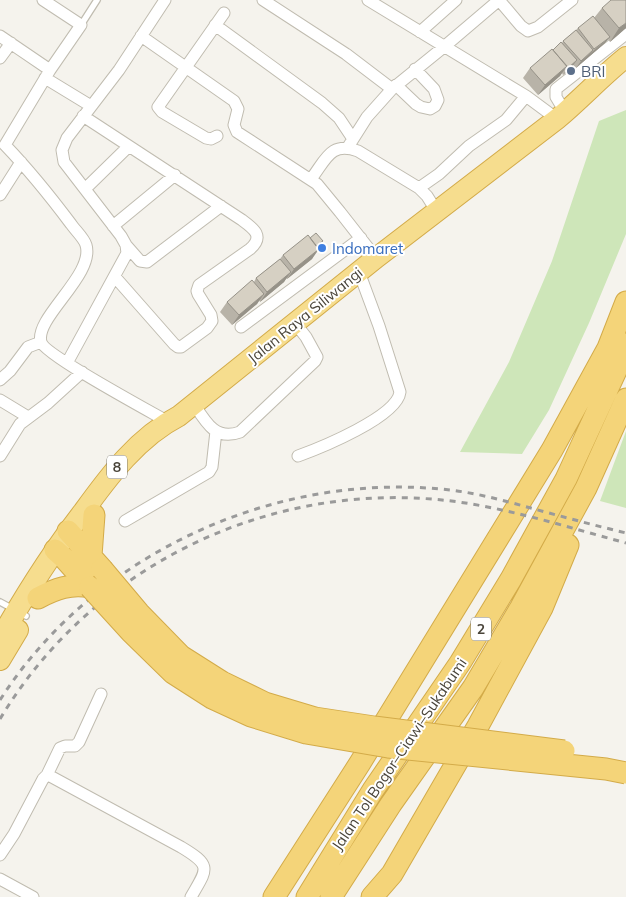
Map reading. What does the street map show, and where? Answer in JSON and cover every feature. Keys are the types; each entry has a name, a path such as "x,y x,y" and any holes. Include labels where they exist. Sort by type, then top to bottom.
{"highway":[{"name":"Jalan Raya Siliwangi","path":"14,610 38,598 60,554 97,492 121,463 148,438 179,417 376,258 565,112 588,89 626,57"},
{"name":"Jalan Raya Siliwangi","path":"565,112 626,74"},
{"path":"274,897 360,763 552,450 608,348 626,302"},
{"name":"Jalan Tol Bogor–Ciawi–Sukabumi","path":"306,897 373,790 460,663 511,579 566,479 620,362 626,344"},
{"name":"Jalan Tol Bogor–Ciawi–Sukabumi","path":"331,897 391,804 473,688 521,607 586,488 626,399"},
{"name":"Jalan Raya Siliwangi","path":"72,535 94,515 179,417"},
{"path":"381,897 392,874 478,726 542,608 578,520 586,488"},
{"path":"94,515 97,562"},
{"path":"72,535 139,613 181,656 222,682 266,703 324,719 626,759"},
{"name":"Jalan Raya Siliwangi","path":"1,650 14,610 60,554"},
{"path":"60,554 131,632 173,673 212,698 251,716 306,733 388,747 596,768 626,773"},
{"path":"38,598 64,587 75,585 90,587"},
{"path":"372,897 392,874"}],"street":[{"path":"43,0 81,25 47,74 3,145 21,162 86,244 87,257 80,271 46,322 41,333 41,342 45,348 82,372 179,417 204,420 216,431 231,436 240,432 313,365 317,357 314,350 294,323"},
{"path":"165,0 114,78 67,138 62,156 64,162 140,261 147,262 221,206"},
{"path":"263,0 346,54 421,107 430,109 435,106 438,100 437,93 415,69"},
{"path":"368,0 526,96 565,112"},
{"path":"420,32 456,0"},
{"path":"311,179 333,151 351,144 374,108 394,87 499,0 521,26 528,31 532,31 572,0"},
{"path":"216,136 211,139 206,138 159,110 158,107 224,13"},
{"path":"215,25 322,103 339,118 351,144 358,151 419,188 427,196 437,212"},
{"path":"565,112 556,96 556,89 626,34"},
{"path":"0,36 91,106"},
{"path":"141,36 236,104 238,109 234,125 236,132 311,179 322,190 376,258"},
{"path":"0,58 11,43"},
{"path":"419,188 439,174 469,146 506,120 526,96"},
{"path":"83,116 221,206 257,233 257,240 250,249 199,285 198,294 211,315 212,321 207,328 181,347 176,346 115,277"},
{"path":"85,189 129,146"},
{"path":"0,195 21,162"},
{"path":"113,226 175,176"},
{"path":"241,328 361,238"},
{"path":"67,363 126,256 126,245"},
{"path":"298,456 345,436 378,418 391,408 400,392 359,272"},
{"path":"0,380 10,371 28,346 41,342"},
{"path":"0,456 20,424 48,403 82,372"},
{"path":"0,400 28,417"},
{"path":"125,521 209,472 212,468 216,431"},
{"path":"0,854 14,834 60,748 75,746 79,742 101,694"},
{"path":"47,775 182,847 201,860 205,867 204,874 191,897"},
{"path":"0,878 33,897"}],"lane":[{"path":"81,25 97,0"}],"green space":[{"path":"626,110 626,234 589,323 549,410 522,454 460,452 509,362 552,261 599,121"},
{"path":"626,431 626,508 600,501"}],"building":[{"path":"611,0 626,0 626,23 619,28 602,8"},
{"path":"593,16 610,37 594,49 578,28"},
{"path":"576,30 593,50 581,61 563,41"},
{"path":"561,42 577,60 568,68 553,50"},
{"path":"552,49 567,66 545,85 530,68"},
{"path":"316,233 323,241 316,246 310,238"},
{"path":"308,235 319,249 294,269 283,255"},
{"path":"280,259 291,272 267,292 256,278"},
{"path":"252,280 264,294 239,315 227,302"}],"railway":[{"path":"0,700 39,648 86,602 138,564 195,532 256,509 320,494 385,487 450,490 499,499 626,533"},
{"path":"0,719 38,665 83,618 133,578 189,546 249,521 311,505 376,498 442,500 511,512 626,543"}],"place":[{"name":"BRI","path":"571,71"},
{"name":"Indomaret","path":"322,248"}]}
